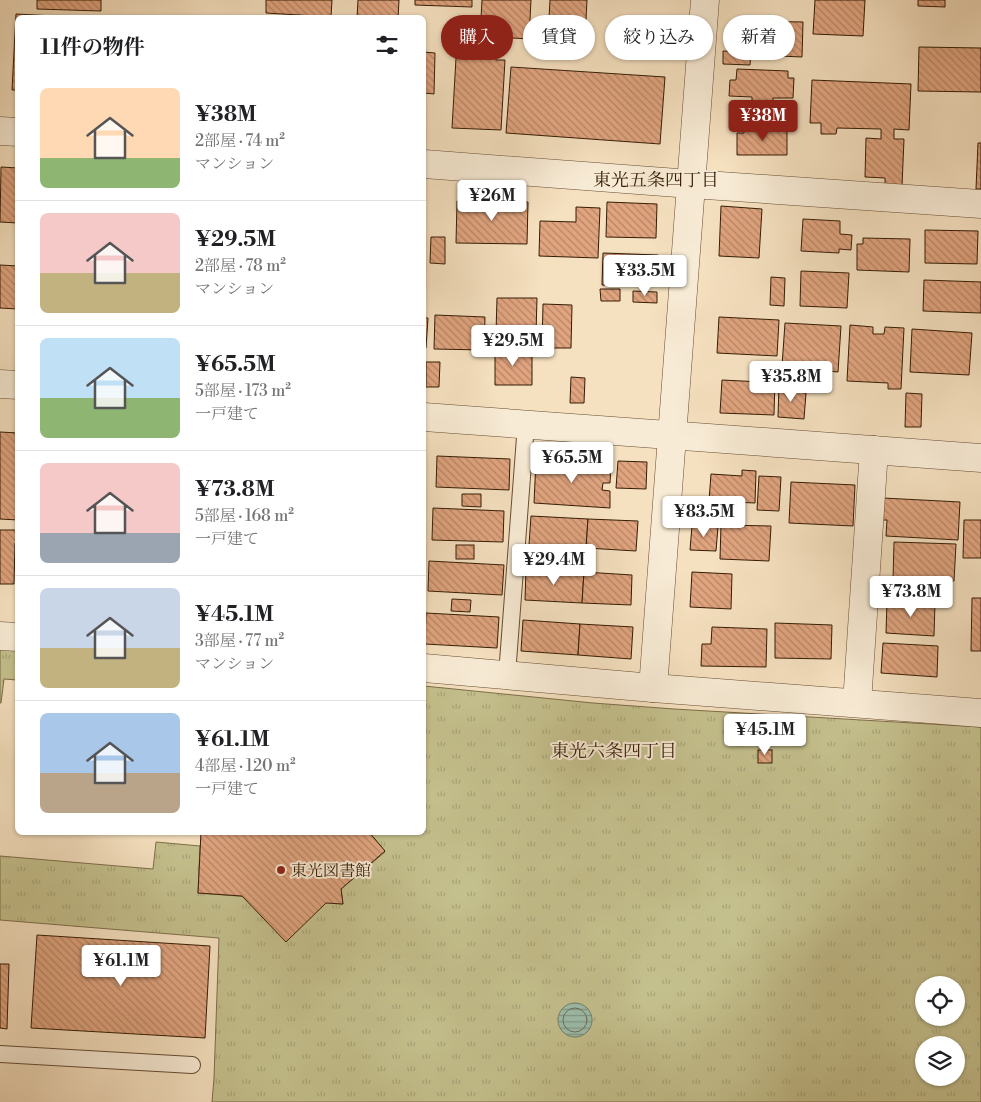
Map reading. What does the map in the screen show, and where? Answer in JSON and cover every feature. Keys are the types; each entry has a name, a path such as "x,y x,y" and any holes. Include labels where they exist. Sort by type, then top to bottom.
{"street":[{"path":"654,688 705,0"},
{"path":"0,131 15,132"},
{"path":"426,164 981,204"},
{"path":"0,384 15,386"},
{"path":"426,417 981,458"},
{"path":"857,703 874,450"},
{"path":"0,636 15,637"},
{"path":"426,668 654,688 981,712"}],"lane":[{"path":"507,675 526,424"},
{"path":"0,1054 192,1065"}],"green space":[{"path":"0,645 15,646 15,680 4,679 0,703"},
{"path":"426,686 674,709 981,727 981,1102 212,1102 219,938 0,920 0,856 153,869 156,842 200,846 198,893 343,904 341,889 385,852 371,835 426,835"}],"water":[{"path":"575,1003 587,1008 592,1020 587,1032 575,1037 563,1032 558,1020 563,1008"}],"building":[{"path":"37,0 101,0 101,11 37,9"},
{"path":"266,0 332,0 331,15 266,13"},
{"path":"358,0 399,0 398,15 357,15"},
{"path":"415,0 472,0 472,7 415,5"},
{"path":"482,0 531,0 530,15 523,15 523,39 513,38 513,15 481,15"},
{"path":"550,0 587,0 586,15 549,15"},
{"path":"815,0 865,0 863,36 813,34"},
{"path":"918,0 945,0 945,7 918,6"},
{"path":"795,22 803,22 802,57 795,57"},
{"path":"15,33 15,90 12,90"},
{"path":"919,47 981,48 981,92 918,91"},
{"path":"426,52 435,53 434,94 426,93"},
{"path":"456,60 505,60 501,130 452,128"},
{"path":"723,60 750,60 750,65 723,64"},
{"path":"511,67 665,77 660,144 506,133"},
{"path":"737,69 788,71 788,78 794,78 793,98 773,98 773,110 752,109 752,97 729,96 730,80 736,80"},
{"path":"812,80 911,84 909,130 894,129 894,139 904,139 902,186 885,186 885,178 865,177 866,138 881,139 881,129 837,128 836,134 821,134 821,123 810,123"},
{"path":"744,128 787,128 787,155 737,155 737,133 744,133"},
{"path":"978,143 981,143 981,189 976,189"},
{"path":"1,167 15,168 15,223 0,222"},
{"path":"457,201 528,202 527,244 456,243"},
{"path":"607,202 657,204 656,238 606,237"},
{"path":"721,206 762,209 759,258 719,256"},
{"path":"576,207 600,208 598,258 539,256 540,221 576,222"},
{"path":"803,219 840,221 840,234 852,235 851,250 839,249 839,253 801,251"},
{"path":"925,230 978,231 977,264 925,263"},
{"path":"431,237 445,237 445,264 430,263"},
{"path":"863,238 910,239 909,272 857,270 857,244 863,244"},
{"path":"603,253 658,255 656,286 602,285"},
{"path":"0,265 15,266 15,309 0,308"},
{"path":"801,271 849,273 847,308 800,306"},
{"path":"771,277 785,278 784,306 770,305"},
{"path":"924,280 981,282 981,313 923,311"},
{"path":"600,289 620,289 620,301 601,301"},
{"path":"633,291 657,292 657,303 633,302"},
{"path":"497,298 537,298 536,333 496,333"},
{"path":"543,304 572,305 571,348 542,348"},
{"path":"435,315 485,317 484,350 434,349"},
{"path":"719,317 779,320 777,356 717,353"},
{"path":"426,318 428,318 426,348"},
{"path":"785,323 841,326 838,372 816,370 815,375 801,374 801,367 782,366"},
{"path":"850,325 873,327 873,334 884,334 885,327 904,328 901,389 888,389 888,383 847,381"},
{"path":"912,329 972,333 969,375 910,372"},
{"path":"495,349 532,350 532,385 495,385"},
{"path":"426,362 440,362 439,387 426,387"},
{"path":"571,377 585,378 584,403 570,403"},
{"path":"763,377 775,378 774,415 720,413 722,380 762,382"},
{"path":"779,385 796,386 795,392 806,393 804,419 778,417"},
{"path":"906,393 922,394 921,427 905,427"},
{"path":"0,432 15,433 15,520 0,519"},
{"path":"437,456 510,459 509,490 436,487"},
{"path":"536,460 611,464 610,483 603,483 602,490 610,491 610,508 534,503"},
{"path":"618,461 647,462 646,489 616,488"},
{"path":"742,470 756,471 755,503 709,501 711,474 742,476"},
{"path":"759,476 781,477 779,511 757,510"},
{"path":"791,482 855,485 853,526 789,523"},
{"path":"462,494 481,494 481,507 462,506"},
{"path":"883,498 960,502 958,540 886,536 887,520 882,520"},
{"path":"433,508 504,511 503,542 432,540"},
{"path":"531,516 588,519 586,548 529,545"},
{"path":"588,519 638,521 636,551 586,548"},
{"path":"964,520 981,520 981,558 963,558"},
{"path":"721,525 771,526 769,561 720,559"},
{"path":"692,526 718,527 716,551 690,550"},
{"path":"0,530 15,530 14,584 0,584"},
{"path":"894,542 956,544 954,581 893,579"},
{"path":"456,545 474,545 474,559 456,559"},
{"path":"429,561 504,565 502,595 428,591"},
{"path":"526,569 584,572 582,603 525,600"},
{"path":"584,572 632,575 631,605 582,603"},
{"path":"692,572 732,574 731,609 690,607"},
{"path":"972,598 981,598 981,651 971,651"},
{"path":"452,599 471,600 470,612 451,611"},
{"path":"887,601 935,603 934,636 886,633"},
{"path":"426,613 499,617 497,648 426,644"},
{"path":"523,620 580,624 578,655 521,651"},
{"path":"775,623 832,625 831,659 775,658"},
{"path":"580,624 633,627 631,659 578,655"},
{"path":"712,627 767,629 766,667 701,666 702,644 711,644"},
{"path":"883,643 938,646 937,677 881,673"},
{"path":"758,750 772,750 772,763 758,763"},
{"name":"東光図書館","path":"201,835 372,835 385,851 341,889 343,904 326,903 286,942 242,896 198,893"},
{"path":"37,935 210,946 205,1038 31,1028"},
{"path":"0,964 9,964 7,1029 0,1028"}],"place":[{"name":"東光図書館","path":"281,870"}],"district":[{"name":"東光五条四丁目","path":"656,180"},
{"name":"東光六条四丁目","path":"614,751"}]}
